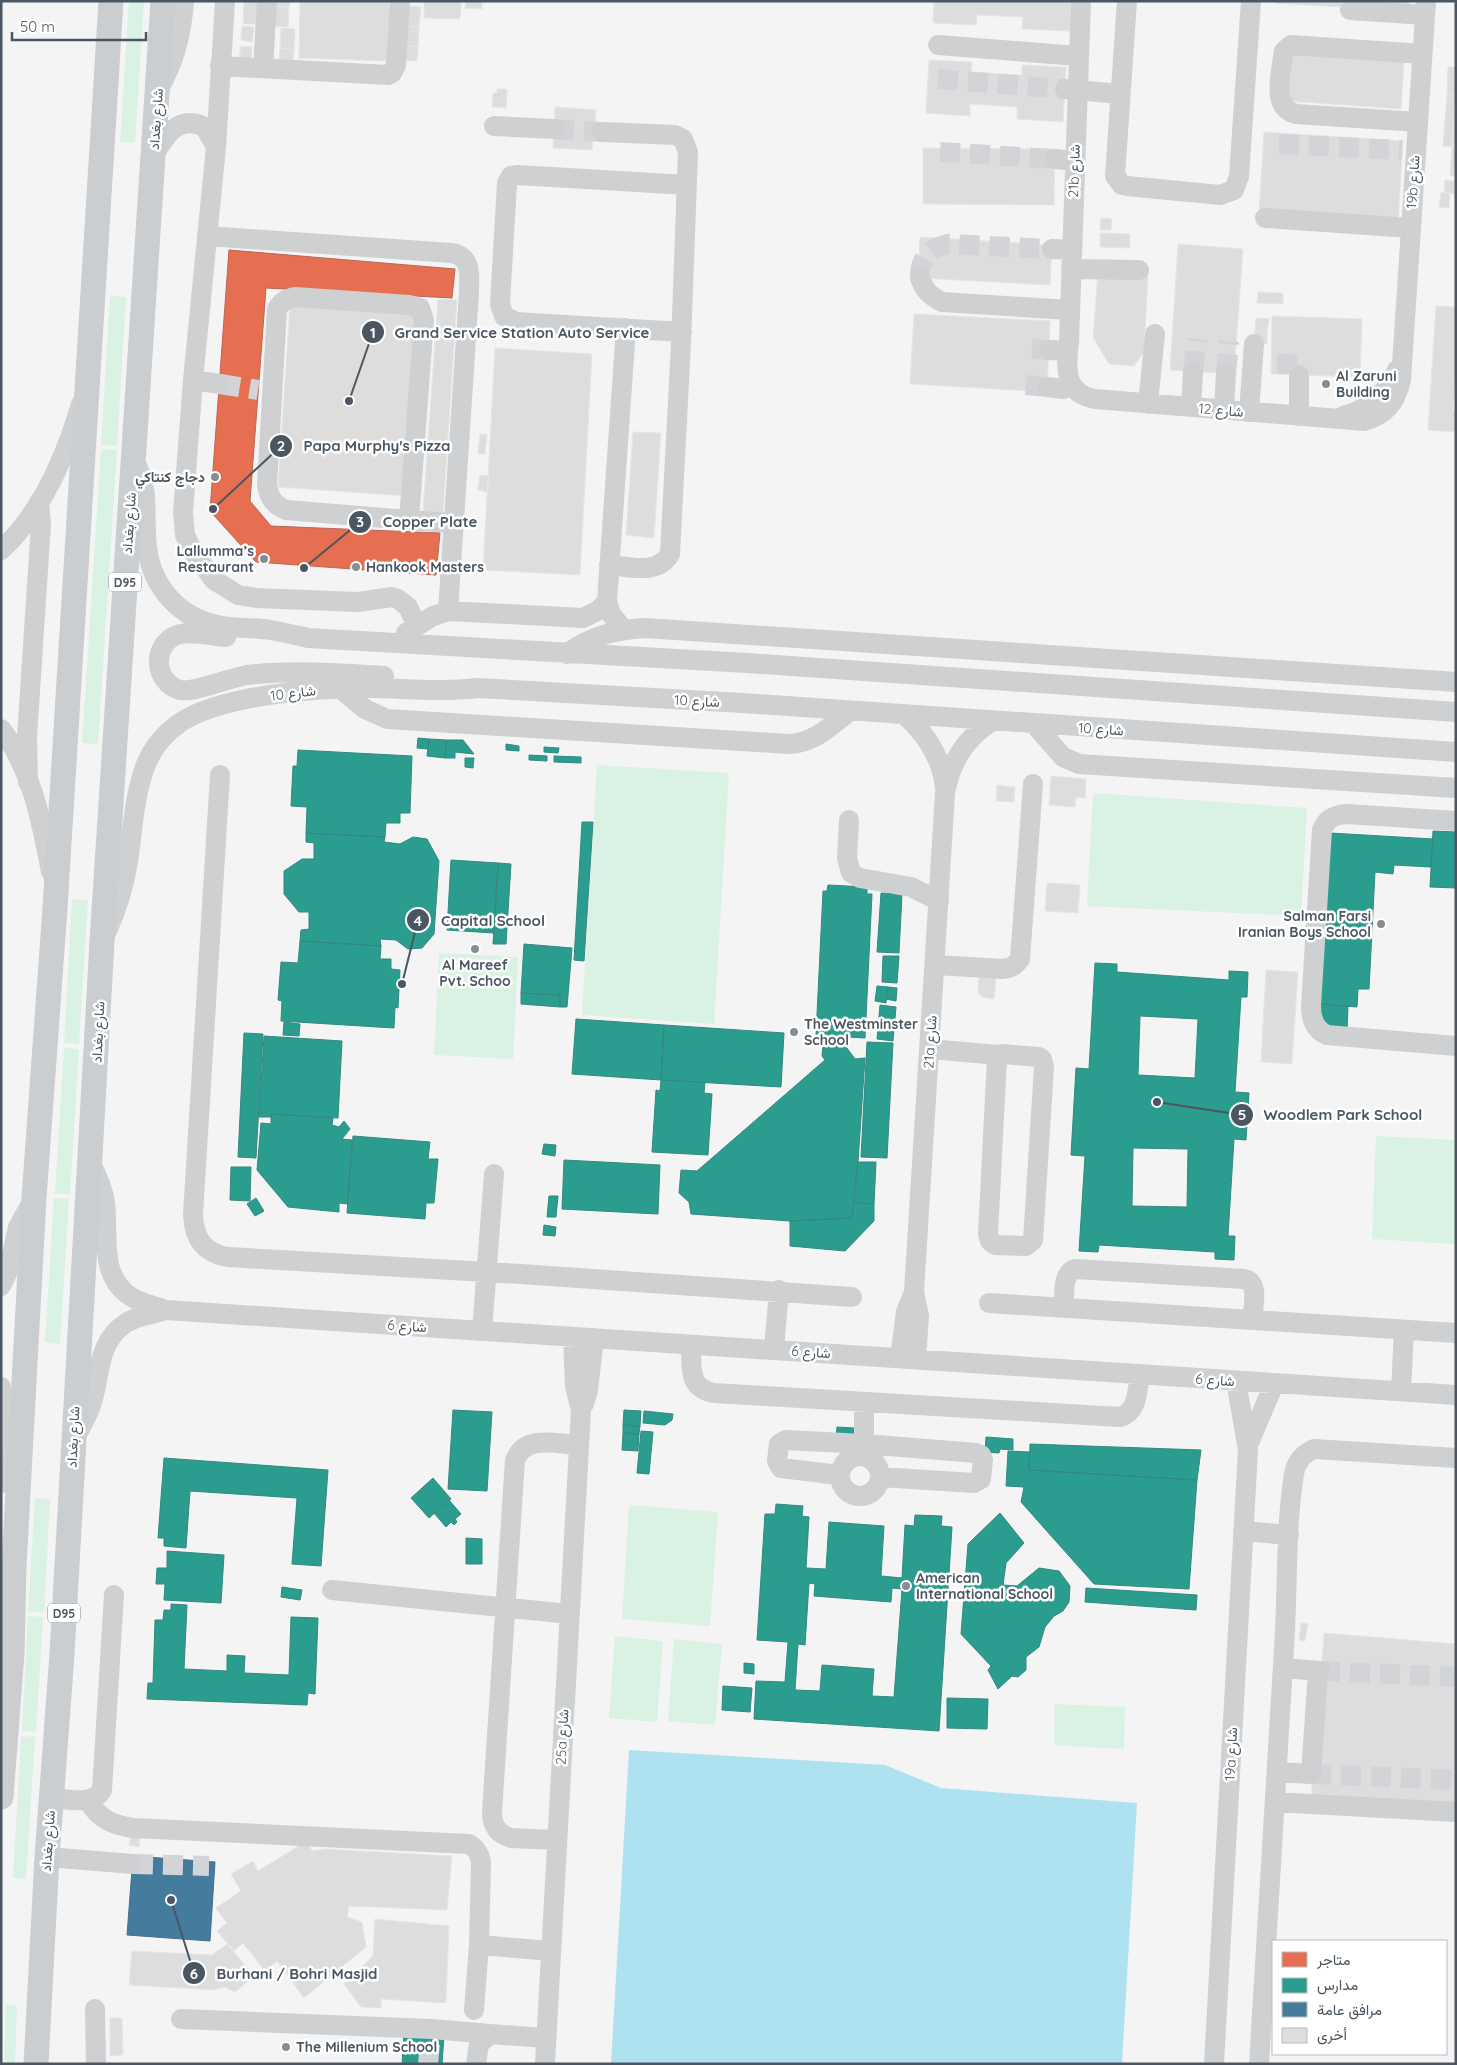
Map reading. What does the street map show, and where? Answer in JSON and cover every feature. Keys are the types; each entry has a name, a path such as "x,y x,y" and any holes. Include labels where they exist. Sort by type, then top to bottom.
{"main road":[{"path":"1,1797 12,1653 14,1566 34,1198 55,908 111,1"},
{"name":"شارع بغداد","path":"36,2064 47,1858 62,1654 73,1441 91,1163 102,942 163,1"}],"street":[{"path":"158,90 176,51 183,22 184,1"},
{"path":"225,1 216,148 193,380 183,528 192,550 214,580 229,591 247,598 358,602 392,597 404,602 417,626"},
{"path":"263,68 267,1"},
{"path":"220,66 388,75 392,73 396,65 400,1"},
{"name":"21b شارع","path":"1071,384 1062,348 1070,310 1071,270 1062,249 1064,160 1071,90 1078,56 1081,1"},
{"path":"1127,1 1115,176 1122,185 1220,195 1234,190 1239,176 1252,1"},
{"path":"1350,10 1425,8"},
{"name":"19b شارع","path":"1336,418 1358,411 1376,399 1391,382 1401,362 1410,228 1409,150 1417,122 1425,8"},
{"path":"938,45 1078,56"},
{"path":"1417,122 1296,114 1285,109 1280,100 1283,56 1284,51 1291,45 1422,54"},
{"path":"1071,90 1120,94"},
{"path":"154,158 170,133 182,124 198,124 205,127 216,148"},
{"path":"494,126 554,129"},
{"path":"602,132 670,134 679,136 688,147 682,332 670,554 663,564 652,568 609,565"},
{"path":"682,332 516,322 504,316 500,304 508,179 511,176 687,185"},
{"path":"1265,218 1410,228"},
{"path":"207,236 451,253 463,256 469,267 469,293 452,523 448,611"},
{"path":"1071,270 1139,270"},
{"path":"920,278 925,290 932,297 942,302 1070,310"},
{"path":"409,520 424,320 420,308 399,304 288,298 281,302 277,309 266,391 267,485 272,501 286,510 409,520 452,523"},
{"path":"623,629 611,614 607,601 626,328"},
{"path":"1148,404 1155,334"},
{"path":"1254,412 1258,344"},
{"name":"21b شارع","path":"1062,348 1073,362 1082,380 1089,388 1105,399"},
{"path":"1191,407 1193,371"},
{"path":"1224,410 1226,374"},
{"path":"1293,374 1293,416"},
{"path":"193,380 220,384"},
{"path":"1,550 23,526 39,502 68,442 88,381"},
{"path":"1047,387 1063,389 1071,384 1086,397 1105,399"},
{"name":"شارع 12","path":"1105,399 1293,416 1336,418"},
{"path":"133,457 146,494 147,547 150,560 160,586 168,598 190,616 218,626 270,630 308,638"},
{"path":"28,782 27,737 40,536 39,502"},
{"path":"391,643 433,616 448,611 582,618 599,610 607,601"},
{"path":"566,654 595,637 623,629 645,628 1456,682"},
{"path":"478,688 436,680 308,673 244,676 190,691 182,690 168,683 159,670 158,662 164,646 177,635 278,640 308,638 747,663 1456,712"},
{"name":"شارع 10","path":"102,942 122,888 143,772 162,738 171,729 187,719 228,704 288,693 341,689 449,690 478,688 906,714 1456,752"},
{"path":"341,689 365,709 387,719 789,744 797,744 814,738 850,711"},
{"name":"21a شارع","path":"906,714 926,736 933,749 944,778 945,793 936,965 914,1292 920,1316 908,1358"},
{"name":"21a شارع","path":"945,793 953,764 960,750 974,734 992,721"},
{"path":"1034,724 1063,757 1079,764 1447,787 1446,820 1346,814 1338,815 1325,824 1322,830 1311,1012 1320,1032 1335,1037 1456,1046"},
{"path":"1,729 17,755 28,782 45,838 55,908"},
{"path":"220,775 194,1205 196,1235 201,1244 209,1251 228,1257 779,1290 852,1297"},
{"path":"936,965 1003,969 1016,965 1020,959 1033,784"},
{"path":"849,820 847,858 851,873 860,878 911,887 939,901"},
{"path":"930,1049 998,1055 1036,1056 1042,1060 1044,1067 1032,1240 1026,1246 996,1244 990,1241 988,1234 998,1055"},
{"name":"شارع 6","path":"91,1163 102,1190 105,1204 108,1260 114,1279 120,1288 134,1298 166,1310 1456,1395"},
{"path":"482,1331 494,1174"},
{"path":"1,1286 10,1269 18,1228 34,1198"},
{"path":"1064,1308 1067,1274 1075,1269 1244,1279 1249,1280 1254,1287 1252,1320"},
{"path":"774,1349 779,1290"},
{"path":"989,1303 1456,1334"},
{"name":"شارع 6","path":"73,1441 81,1429 92,1403 101,1354 112,1336 119,1328 134,1318 166,1310"},
{"path":"1401,1391 1404,1330"},
{"name":"25a شارع","path":"573,1337 575,1387 581,1410"},
{"name":"25a شارع","path":"545,2064 581,1410 588,1390 594,1338"},
{"path":"691,1345 694,1382 705,1392 1120,1417 1127,1416 1132,1410 1140,1375"},
{"name":"19a شارع","path":"1214,2064 1248,1445 1236,1381"},
{"name":"19a شارع","path":"1248,1445 1274,1384"},
{"path":"1,1387 6,1431 14,1566"},
{"path":"864,1402 864,1450 876,1464 880,1477 874,1492 867,1496 859,1497 851,1495 844,1490 839,1475 845,1462 864,1450"},
{"path":"839,1475 781,1468 777,1461 780,1444 786,1440 864,1450 976,1453 981,1455 983,1460 981,1479 974,1483 880,1477"},
{"path":"556,1840 504,1836 494,1826 492,1819 515,1460 523,1447 537,1442 579,1445"},
{"path":"1260,2064 1289,1536 1294,1472 1297,1462 1304,1454 1314,1449 1456,1458"},
{"path":"1243,1532 1289,1536"},
{"path":"332,1590 569,1614"},
{"path":"51,1798 88,1800 99,1796 103,1784 114,1595"},
{"path":"1277,1772 1311,1774 1319,1671 1283,1668"},
{"path":"88,1800 93,1809 106,1820 133,1828 469,1844 480,1855 479,1945 474,2010"},
{"path":"1275,1802 1456,1812"},
{"path":"47,1858 133,1864"},
{"path":"479,1945 552,1951"},
{"path":"95,2009 96,2064"},
{"path":"181,2019 546,2038"},
{"path":"476,2064 479,2044 483,2038 490,2034"}],"green space":[{"path":"129,1 144,1 135,142 120,142"},
{"path":"110,296 126,297 117,446 101,445"},
{"path":"101,449 117,450 98,744 82,743"},
{"path":"597,765 729,773 714,1024 582,1015"},
{"path":"1093,793 1307,808 1301,916 1087,906"},
{"path":"72,899 88,900 79,1044 64,1043"},
{"path":"439,953 518,957 513,1059 434,1055"},
{"path":"64,1048 79,1049 70,1194 55,1194"},
{"path":"1376,1136 1456,1140 1456,1244 1372,1239"},
{"path":"54,1198 69,1199 60,1344 45,1342"},
{"path":"35,1498 50,1499 44,1612 28,1611"},
{"path":"629,1505 718,1512 710,1626 622,1619"},
{"path":"28,1616 43,1617 36,1732 22,1731"},
{"path":"615,1636 663,1641 657,1722 609,1718"},
{"path":"674,1639 722,1644 715,1725 668,1721"},
{"path":"1055,1704 1125,1707 1124,1749 1054,1745"},
{"path":"21,1736 35,1737 26,1879 13,1878"},
{"path":"6,2005 17,2006 15,2064 4,2064"}],"water":[{"path":"629,1750 885,1765 941,1788 1137,1803 1122,2064 611,2064"}],"building: متاجر":[{"path":"229,250 455,269 452,298 266,288 250,501 271,526 440,533 436,575 256,562 210,511"}],"building: مدارس":[{"path":"418,738 429,739 428,749 417,748"},
{"path":"429,739 447,740 445,758 427,756"},
{"path":"447,740 463,740 474,754 455,752 455,758 445,758"},
{"path":"506,744 519,746 519,751 506,750"},
{"path":"544,747 559,748 558,753 544,752"},
{"path":"298,750 412,756 410,813 400,813 400,823 386,823 385,837 306,833 307,807 291,806 293,766 297,766"},
{"path":"529,755 547,756 547,761 529,760"},
{"path":"554,756 581,757 581,763 554,762"},
{"path":"465,758 474,758 473,768 465,767"},
{"path":"582,822 593,822 584,961 574,960"},
{"path":"1433,831 1456,832 1456,888 1430,887"},
{"path":"306,833 385,837 384,842 400,844 413,837 427,839 439,861 434,934 422,948 408,949 396,940 380,939 381,946 300,941 301,930 309,929 309,912 299,912 284,894 284,871 302,859 314,859 314,843 306,842"},
{"path":"1330,833 1433,839 1431,867 1394,865 1393,874 1375,872 1369,989 1358,989 1357,1007 1320,1004"},
{"path":"451,860 498,863 494,933 447,930"},
{"path":"498,863 511,864 506,944 493,944"},
{"path":"828,885 867,887 867,894 872,894 865,1038 816,1035 823,891 827,891"},
{"path":"881,893 902,894 899,953 877,952"},
{"path":"300,941 381,946 380,959 391,959 391,969 400,970 398,1008 395,1007 394,1028 281,1021 282,1001 278,1000 281,962 298,963"},
{"path":"524,944 572,948 567,1007 560,1007 560,995 521,993"},
{"path":"883,956 899,956 897,983 882,982"},
{"path":"1095,963 1117,964 1117,972 1229,980 1229,971 1248,972 1247,997 1241,997 1235,1092 1249,1093 1246,1140 1234,1139 1228,1236 1235,1236 1234,1260 1215,1259 1215,1252 1099,1245 1098,1252 1079,1251 1085,1156 1071,1155 1076,1068 1089,1069","holes":["1140,1016 1198,1019 1195,1078 1138,1075","1133,1148 1188,1149 1187,1207 1132,1206"]},
{"path":"877,986 888,987 886,1003 875,1001"},
{"path":"888,987 897,988 896,1001 886,999"},
{"path":"521,993 560,995 560,1007 521,1004"},
{"path":"1320,1004 1348,1006 1347,1032 1319,1030"},
{"path":"880,1005 896,1007 893,1041 877,1039"},
{"path":"576,1019 664,1025 661,1080 572,1074"},
{"path":"284,1022 300,1024 299,1036 283,1035"},
{"path":"664,1025 784,1033 781,1087 661,1080"},
{"path":"244,1033 263,1034 256,1158 238,1157"},
{"path":"264,1036 342,1041 338,1118 271,1114 271,1117 259,1117"},
{"path":"867,1042 893,1043 887,1158 861,1157"},
{"path":"823,1044 844,1044 855,1059 865,1058 852,1218 790,1221 691,1214 689,1202 679,1193 681,1170 697,1171 825,1060 822,1056"},
{"path":"661,1080 705,1082 704,1093 712,1094 708,1155 652,1152 656,1090 660,1091"},
{"path":"271,1114 333,1118 332,1125 339,1127 344,1121 350,1129 342,1139 352,1140 348,1204 339,1203 339,1212 288,1207 257,1170 261,1123 271,1124"},
{"path":"353,1136 430,1142 428,1159 438,1159 434,1203 426,1203 425,1219 347,1213"},
{"path":"544,1144 556,1145 555,1156 542,1154"},
{"path":"564,1160 660,1165 658,1214 562,1209"},
{"path":"858,1162 876,1162 874,1204 853,1202"},
{"path":"231,1167 251,1167 250,1201 230,1200"},
{"path":"549,1196 558,1196 556,1217 547,1217"},
{"path":"256,1198 264,1211 255,1216 247,1204"},
{"path":"853,1202 874,1204 874,1221 845,1251 790,1246 790,1221 852,1218"},
{"path":"544,1225 556,1227 555,1236 543,1235"},
{"path":"453,1410 492,1412 487,1491 448,1489"},
{"path":"624,1410 641,1411 640,1426 623,1425"},
{"path":"644,1411 673,1414 672,1420 665,1425 643,1423"},
{"path":"623,1425 640,1426 639,1434 623,1433"},
{"path":"837,1427 854,1428 853,1440 836,1439"},
{"path":"641,1431 653,1432 649,1474 637,1473"},
{"path":"623,1433 639,1434 638,1451 622,1450"},
{"path":"986,1437 1013,1439 1013,1450 1000,1449 999,1453 985,1452"},
{"path":"1030,1444 1201,1450 1197,1480 1029,1470"},
{"path":"1008,1451 1030,1452 1029,1470 1197,1480 1189,1589 1094,1584 1021,1502 1024,1487 1006,1486"},
{"path":"164,1458 328,1470 321,1566 292,1564 297,1498 190,1491 186,1548 164,1546 164,1538 158,1538"},
{"path":"433,1478 451,1499 429,1518 411,1498"},
{"path":"449,1500 461,1514 455,1519 457,1522 454,1525 451,1522 446,1527 434,1513"},
{"path":"776,1504 803,1506 802,1516 809,1517 806,1568 826,1569 829,1522 884,1526 881,1576 902,1578 905,1525 914,1526 915,1515 942,1516 941,1526 952,1527 939,1731 754,1719 756,1681 785,1682 788,1642 757,1640 765,1514 775,1514","holes":["809,1583 815,1584 814,1596 891,1602 892,1588 902,1589 894,1697 872,1696 874,1669 822,1665 820,1691 795,1690 798,1644 805,1645"]},
{"path":"1000,1513 1024,1543 1006,1563 1003,1585 1017,1586 1039,1568 1059,1571 1070,1586 1069,1602 1063,1611 1054,1616 1045,1627 1039,1647 1026,1657 1026,1670 1018,1677 1012,1676 998,1689 988,1670 991,1666 961,1634 968,1544"},
{"path":"466,1538 482,1539 482,1564 466,1564"},
{"path":"167,1551 224,1555 221,1603 164,1600 165,1584 156,1584 157,1568 167,1568"},
{"path":"282,1587 302,1590 300,1600 281,1597"},
{"path":"1086,1588 1197,1595 1196,1610 1085,1602"},
{"path":"171,1604 187,1605 184,1669 227,1671 227,1655 245,1656 244,1673 289,1675 291,1617 318,1618 315,1694 308,1693 307,1705 147,1699 148,1683 153,1683 155,1620 163,1620 164,1610 171,1610"},
{"path":"744,1663 754,1664 754,1674 744,1673"},
{"path":"723,1686 752,1688 750,1712 722,1710"},
{"path":"947,1698 988,1699 987,1729 947,1728"},
{"path":"404,2032 444,2035 442,2064 402,2064"}],"building: مرافق عامة":[{"path":"133,1856 215,1862 210,1941 127,1935"}],"building: أخرى":[{"path":"244,1 259,1 258,24 243,24"},
{"path":"274,1 290,1 289,7 274,6"},
{"path":"300,1 390,1 388,61 299,58"},
{"path":"424,1 461,1 460,19 424,18"},
{"path":"466,1 482,1 482,9 465,8"},
{"path":"934,1 1071,1 1070,31 1022,29 1023,17 977,15 976,25 933,23"},
{"path":"1275,1 1409,1 1409,11 1274,3"},
{"path":"274,6 289,7 288,27 273,26"},
{"path":"406,6 421,7 419,27 404,26"},
{"path":"242,26 254,27 252,42 241,40"},
{"path":"404,26 419,27 418,47 403,45"},
{"path":"281,28 295,29 294,50 280,48"},
{"path":"403,45 418,47 417,61 402,60"},
{"path":"241,46 252,47 251,59 239,58"},
{"path":"280,48 294,50 293,64 279,63"},
{"path":"1292,54 1404,62 1401,109 1288,101"},
{"path":"929,60 972,62 971,72 1022,75 1022,65 1066,67 1063,122 1017,119 1017,107 970,104 970,116 926,113"},
{"path":"1448,67 1456,67 1456,95 1447,94"},
{"path":"497,89 507,89 506,108 492,107 493,93 497,93"},
{"path":"1447,94 1456,95 1452,147 1443,146"},
{"path":"1456,95 1456,147 1452,147"},
{"path":"555,107 596,110 595,126 602,139 593,138 592,150 553,148"},
{"path":"1264,132 1403,141 1398,223 1259,214"},
{"path":"1452,147 1456,147 1456,176 1450,176"},
{"path":"923,148 1055,149 1054,205 923,204"},
{"path":"1445,180 1455,181 1455,194 1444,193"},
{"path":"1441,192 1450,193 1449,208 1439,207"},
{"path":"1101,218 1112,219 1111,230 1100,230"},
{"path":"1100,233 1130,234 1130,248 1100,247"},
{"path":"920,237 1052,245 1050,285 918,278"},
{"path":"1178,244 1243,249 1234,374 1170,370"},
{"path":"1098,272 1148,274 1144,352 1134,366 1109,364 1093,337"},
{"path":"1258,292 1283,293 1283,304 1257,303"},
{"path":"438,299 457,300 443,513 423,511"},
{"path":"290,306 418,314 407,496 278,487"},
{"path":"1436,306 1456,307 1456,369 1453,411 1456,411 1456,432 1428,430"},
{"path":"914,314 1050,321 1047,392 910,384"},
{"path":"1272,316 1362,319 1360,377 1271,374"},
{"path":"1256,318 1269,319 1267,332 1255,331"},
{"path":"1255,331 1267,332 1267,344 1253,343"},
{"path":"495,348 592,354 580,575 483,570"},
{"path":"633,432 661,433 654,538 626,535"},
{"path":"480,434 487,435 485,454 478,454"},
{"path":"480,475 489,476 487,492 478,490"},
{"path":"1051,776 1086,779 1085,798 1076,797 1075,807 1049,805"},
{"path":"997,785 1015,787 1014,802 996,801"},
{"path":"1047,883 1080,885 1078,913 1045,911"},
{"path":"1266,970 1298,972 1292,1064 1261,1062"},
{"path":"979,976 996,977 994,999 982,997 978,992"},
{"path":"1301,1623 1308,1624 1305,1641 1299,1640"},
{"path":"1324,1633 1456,1644 1456,1810 1311,1798"},
{"path":"131,1834 140,1835 139,1847 129,1845"},
{"path":"305,1842 313,1851 325,1849 452,1856 447,1910 349,1906 347,1917 362,1922 366,1947 304,1998 277,1961 265,1971 243,1943 234,1951 217,1931 227,1923 216,1908 241,1891 231,1874 253,1861 258,1871"},
{"path":"375,1919 449,1926 446,2003 381,1999 381,2008 361,2007 344,1984 373,1956"},
{"path":"227,1944 254,1976 235,1992 225,1987 213,1990 129,1985 132,1951 212,1955"},
{"path":"110,2018 122,2018 123,2055 110,2056"}],"tunnel":[{"path":"938,79 1065,89"},
{"path":"554,129 602,132"},
{"path":"1279,144 1402,150"},
{"path":"940,152 1055,159"},
{"path":"920,278 921,265 927,255 936,248 948,244 1052,249"},
{"path":"1193,371 1197,339"},
{"path":"1226,374 1229,341"},
{"path":"1032,349 1049,350"},
{"path":"1287,374 1288,350"},
{"path":"220,384 258,390"},
{"path":"1026,385 1047,387"},
{"path":"1320,1671 1456,1677"},
{"path":"1311,1774 1456,1780"},
{"path":"133,1864 209,1866"},
{"path":"428,2064 431,2034"}],"place":[{"name":"Al Zaruni Building","path":"1326,384"},
{"name":"Grand Service Station Auto Service","path":"349,401"},
{"name":"دجاج كنتاكي","path":"215,477"},
{"name":"Papa Murphy's Pizza","path":"213,509"},
{"name":"Lallumma’s Restaurant","path":"264,559"},
{"name":"Hankook Masters","path":"356,567"},
{"name":"Copper Plate","path":"304,568"},
{"name":"Salman Farsi Iranian Boys School","path":"1381,924"},
{"name":"Al Mareef Pvt. Schoo","path":"475,949"},
{"name":"Capital School","path":"402,984"},
{"name":"The Westminster School","path":"794,1032"},
{"name":"Woodlem Park School","path":"1157,1102"},
{"name":"American International School","path":"906,1586"},
{"name":"Burhani / Bohri Masjid","path":"171,1900"},
{"name":"The Millenium School","path":"286,2047"}]}
